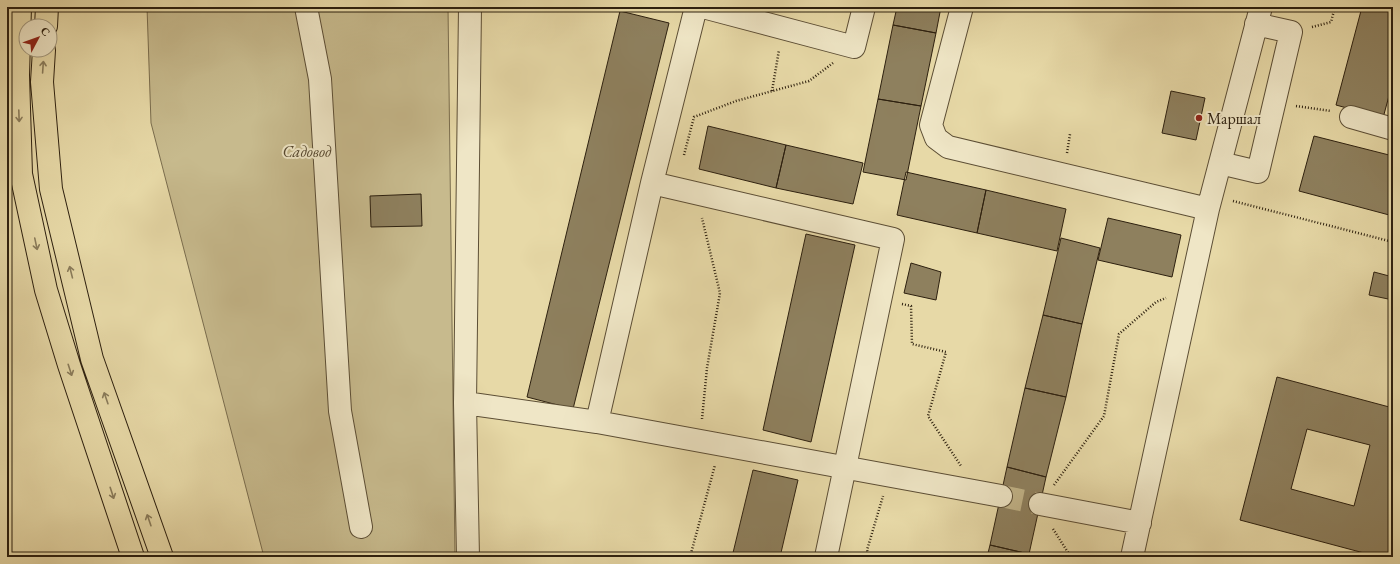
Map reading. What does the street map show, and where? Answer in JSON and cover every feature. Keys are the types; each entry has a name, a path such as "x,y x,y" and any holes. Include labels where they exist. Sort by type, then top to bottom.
{"main road":[{"path":"20,7 18,83 21,174 46,290 69,365 133,557"},
{"path":"46,18 47,7"},
{"path":"44,58 42,82 51,189 92,359 162,557"}],"street":[{"path":"306,7 320,79 340,412 361,527"},
{"path":"468,557 465,403 470,7"},
{"path":"597,422 652,183 696,7"},
{"path":"703,7 854,47 864,7"},
{"path":"962,7 930,125 936,138 948,147 1208,209"},
{"path":"1132,557 1208,209 1258,16 1291,32 1258,172 1220,163"},
{"path":"7,65 18,83"},
{"path":"1351,118 1393,128"},
{"path":"652,183 893,238 826,557"},
{"path":"465,403 597,422 845,466 1001,496"},
{"path":"1040,504 1140,523"}],"path":[{"path":"1291,32 1331,22 1335,7"},
{"path":"682,162 694,117 736,101 809,81"},
{"path":"1274,103 1330,111 1351,118"},
{"path":"693,192 702,214 720,293 707,368 700,440"},
{"path":"1233,201 1393,242"},
{"path":"1040,504 1104,416 1119,334 1156,302 1168,296"},
{"path":"911,306 912,344 946,352 928,416 961,466"},
{"path":"690,557 716,462"},
{"path":"868,557 868,550 880,503"},
{"path":"1055,532 1071,557"}],"green space":[{"name":"Садовод","path":"147,7 448,7 455,557 264,557 151,123"}],"building":[{"path":"774,7 790,7 789,10"},
{"path":"897,7 941,7 936,33 893,25"},
{"path":"1362,7 1393,7 1393,81 1383,118 1336,105"},
{"path":"620,11 669,23 573,409 527,397"},
{"path":"893,25 936,33 921,106 878,99"},
{"path":"1171,91 1205,98 1196,140 1162,133"},
{"path":"878,99 921,106 906,180 863,172"},
{"path":"708,126 786,145 776,188 699,169"},
{"path":"1314,136 1393,156 1393,216 1299,191"},
{"path":"786,145 863,163 853,204 776,188"},
{"path":"906,172 986,190 977,233 897,215"},
{"path":"986,190 1066,209 1057,251 977,233"},
{"path":"421,194 422,226 371,227 370,196"},
{"path":"1108,218 1181,235 1172,277 1098,260"},
{"path":"806,234 855,245 811,442 763,430"},
{"path":"1061,238 1100,248 1082,324 1043,315"},
{"path":"911,263 941,272 936,300 904,293"},
{"path":"1374,272 1393,277 1393,300 1369,295"},
{"path":"1043,315 1082,324 1066,397 1025,388"},
{"path":"1277,377 1393,408 1393,557 1379,557 1240,520","holes":["1307,429 1370,445 1354,506 1291,489"]},
{"path":"1025,388 1066,397 1046,477 1007,467"},
{"path":"1007,467 1046,477 1029,554 990,545"},
{"path":"753,470 798,480 780,557 732,557"},
{"path":"990,545 1029,554 1028,557 987,557"}],"tunnel":[{"path":"1001,496 1040,504"}],"place":[{"name":"Маршал","path":"1199,118"}]}
